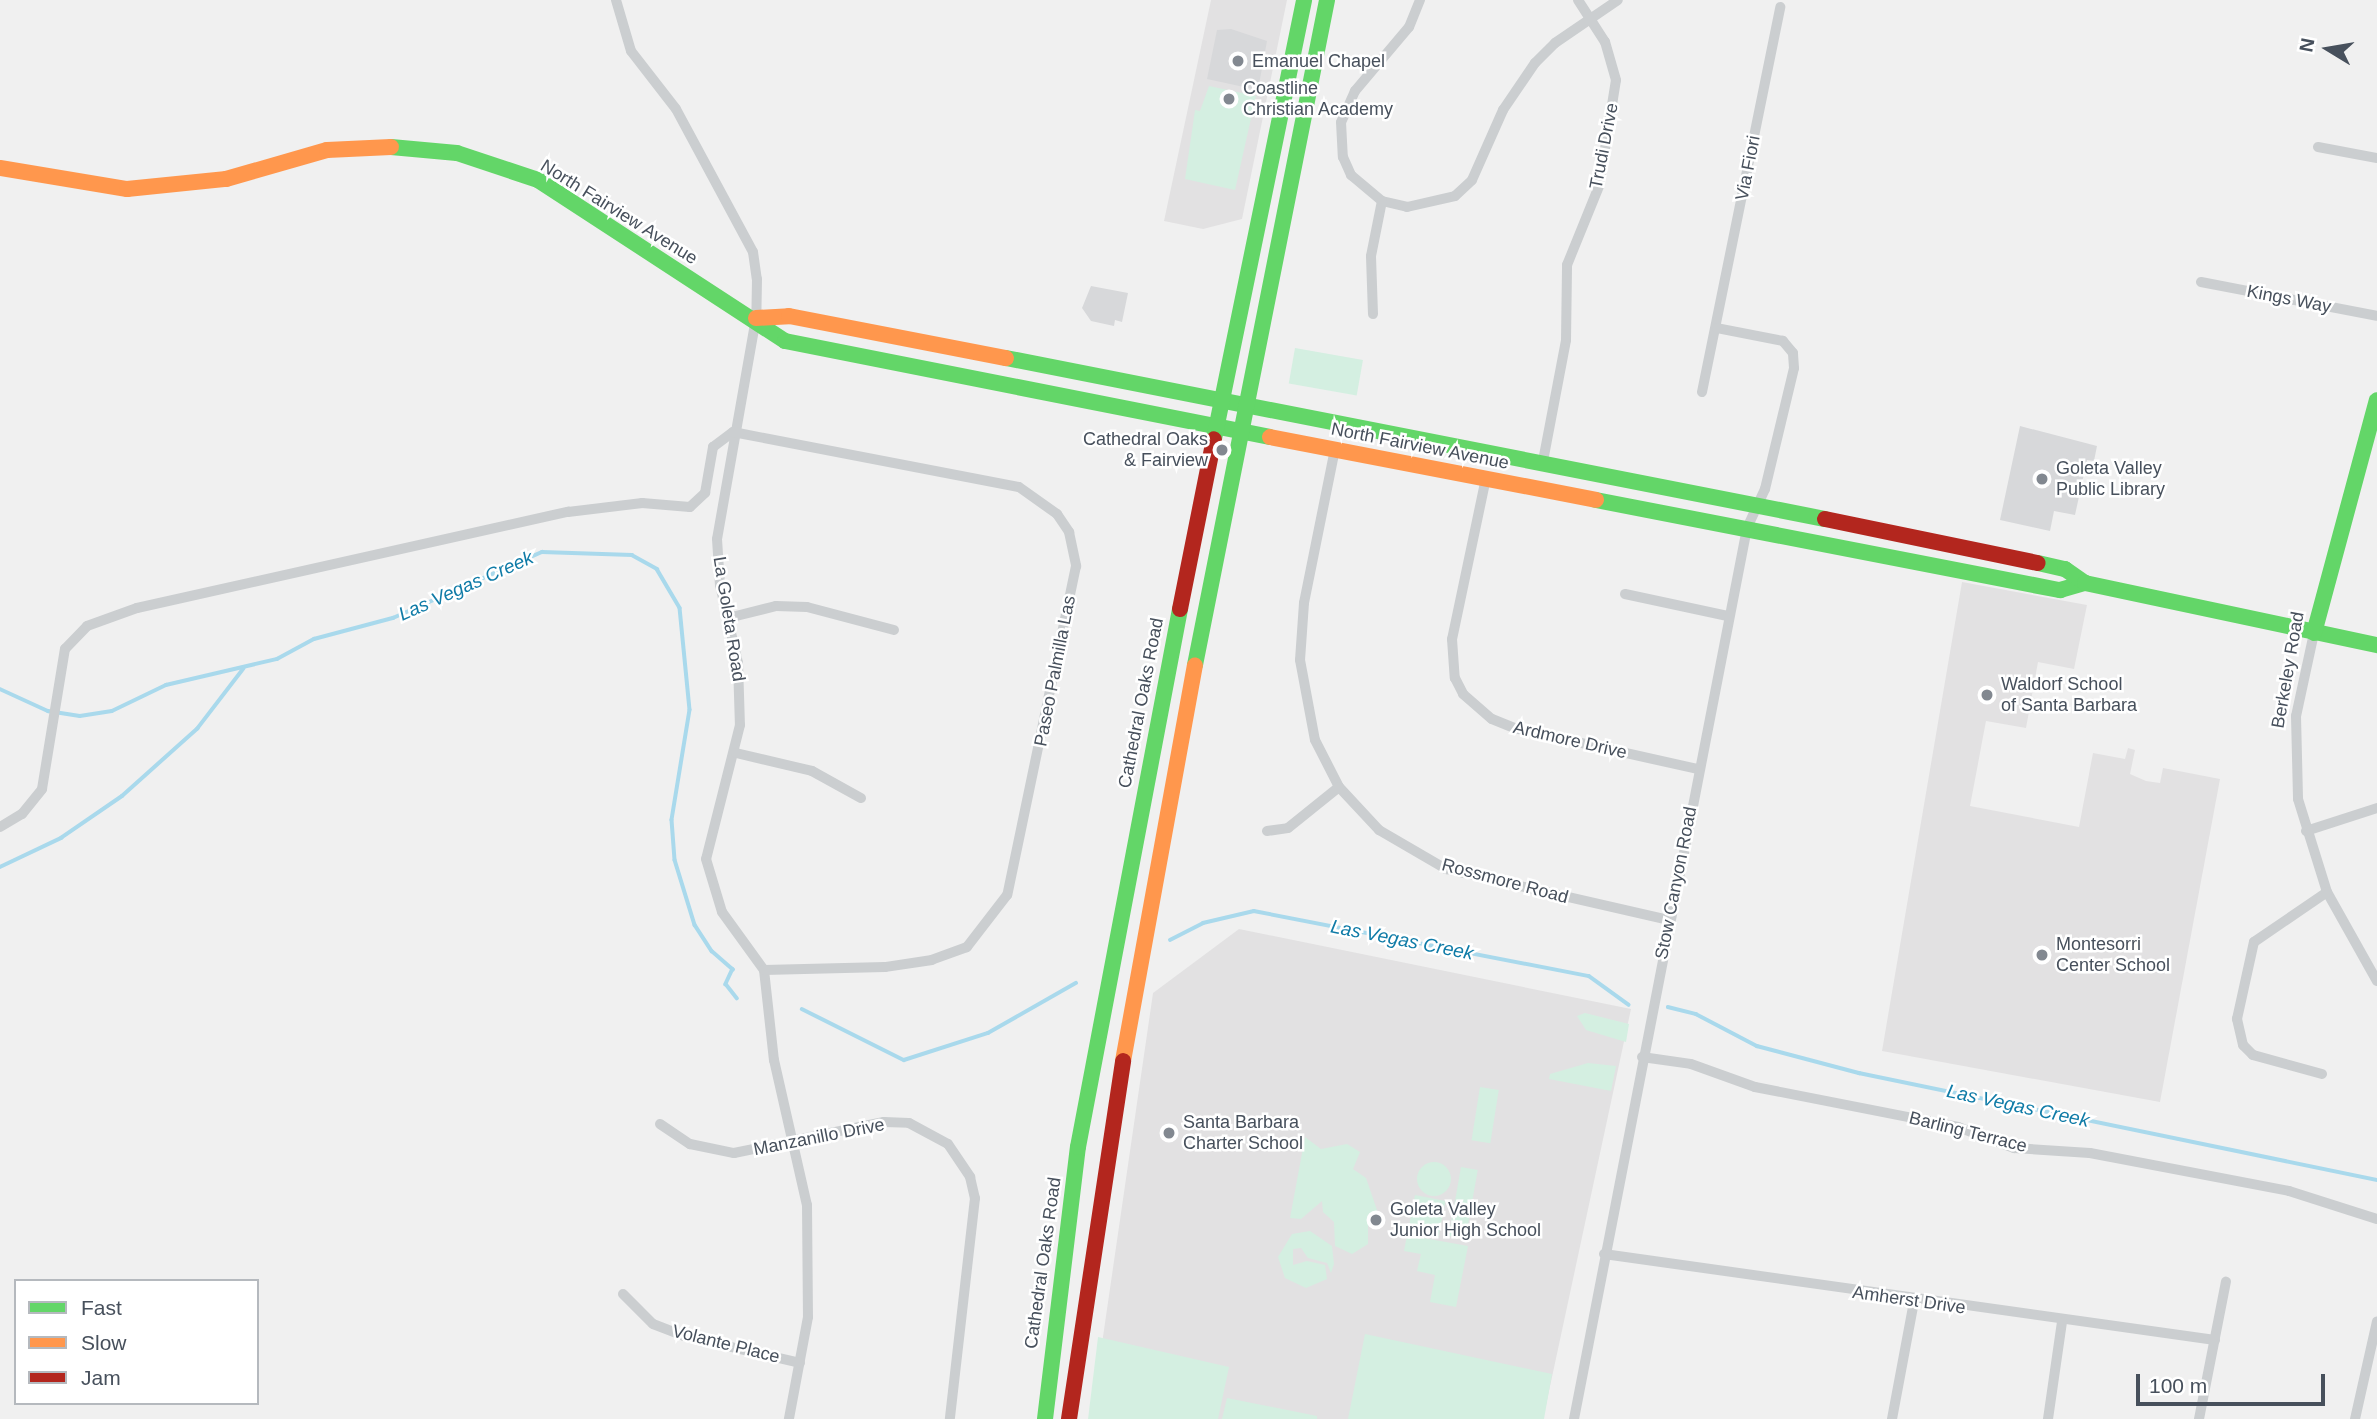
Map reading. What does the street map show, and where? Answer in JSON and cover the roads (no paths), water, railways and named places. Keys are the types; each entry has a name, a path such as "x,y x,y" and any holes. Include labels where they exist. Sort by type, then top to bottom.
{"main road":[{"name":"Cathedral Oaks Road","path":"1045,1419 1078,1147 1216,426 1304,0"},
{"path":"1069,1419 1139,953 1327,0"},
{"name":"North Fairview Avenue","path":"0,168 127,189 226,179 327,150 401,146 457,153 538,180 756,318 785,341 807,347 1747,527 2060,590 2085,583"},
{"name":"North Fairview Avenue","path":"756,318 789,316 1543,461 2055,566 2085,583 2377,645"},
{"name":"Berkeley Road","path":"2314,633 2377,400"}],"street":[{"name":"La Goleta Road","path":"616,0 631,51 676,109 753,252 756,318 733,432 717,539 741,694 736,753 706,859 722,912 764,970 774,1060 796,1140 810,1241 800,1363 789,1419"},
{"path":"1420,0 1391,53 1355,91 1341,122 1343,157 1351,175 1382,201 1422,207 1455,196 1472,180 1524,78 1555,43 1618,0"},
{"name":"Trudi Drive","path":"1543,461 1566,340 1567,265 1599,186 1616,80 1613,60 1591,17 1578,0"},
{"name":"Via Fiori","path":"1702,392 1780,8"},
{"path":"2318,147 2377,158"},
{"path":"1373,314 1371,256 1382,201"},
{"name":"Kings Way","path":"2201,282 2377,316"},
{"name":"Stow Canyon Road","path":"1574,1419 1728,616 1747,527 1754,505 1765,489 1784,417 1793,353 1776,338 1717,328"},
{"path":"0,827 22,814 42,789 49,722 65,649 87,626 137,608 568,512 642,503 690,508 705,493 713,447 733,432"},
{"name":"Paseo Palmilla Las","path":"733,432 1019,487 1057,514 1069,533 1076,566 1015,871 996,916 967,947 932,960 885,967 764,970"},
{"name":"Rossmore Road","path":"1335,449 1304,603 1300,660 1315,740 1339,787 1379,830 1446,869 1668,920"},
{"name":"Ardmore Drive","path":"1486,478 1451,639 1455,678 1463,694 1492,719 1514,728 1698,769"},
{"path":"1625,594 1728,616"},
{"path":"728,618 776,606 807,607 894,630"},
{"name":"Berkeley Road","path":"2314,633 2294,755 2305,831 2327,891 2377,981"},
{"path":"736,753 812,771 861,798"},
{"path":"1266,831 1288,828 1339,787"},
{"path":"2305,831 2377,808"},
{"path":"2322,1074 2253,1055 2243,1045 2237,1018 2254,942 2327,891"},
{"name":"Barling Terrace","path":"1642,1056 1691,1064 1755,1087 1958,1127 2014,1148 2090,1153 2289,1191 2377,1219"},
{"name":"Manzanillo Drive","path":"660,1125 690,1144 734,1153 884,1122 909,1123 948,1144 959,1158 975,1198 975,1227 950,1419"},
{"name":"Amherst Drive","path":"1604,1254 2062,1322 2215,1340"},
{"path":"2199,1419 2226,1282"},
{"name":"Volante Place","path":"623,1294 653,1324 684,1336 800,1363"},
{"path":"1892,1419 1914,1301"},
{"path":"2355,1419 2372,1366 2377,1321"},
{"path":"2048,1419 2062,1322"}],"waterway":[{"name":"Las Vegas Creek","path":"0,689 48,711 80,716 112,711 166,685 277,659 314,639 393,618 542,552 632,555 657,569 680,608 690,710 672,820 675,860 695,925 712,951 733,969 726,984 737,998"},
{"path":"0,867 61,838 122,796 197,729 243,669"},
{"name":"Las Vegas Creek","path":"1170,940 1203,923 1254,911 1589,976 1629,1005"},
{"name":"Las Vegas Creek","path":"802,1009 904,1060 988,1033 1076,983"},
{"name":"Las Vegas Creek","path":"1668,1007 1696,1014 1757,1046 1859,1073 2377,1180"}],"place":[{"name":"Emanuel Chapel","path":"1238,61"},
{"name":"Coastline Christian Academy","path":"1229,99"},
{"name":"Cathedral Oaks & Fairview","path":"1222,450"},
{"name":"Goleta Valley Public Library","path":"2042,479"},
{"name":"Waldorf School of Santa Barbara","path":"1987,695"},
{"name":"Montesorri Center School","path":"2042,955"},
{"name":"Santa Barbara Charter School","path":"1169,1133"},
{"name":"Goleta Valley Junior High School","path":"1376,1220"}]}
